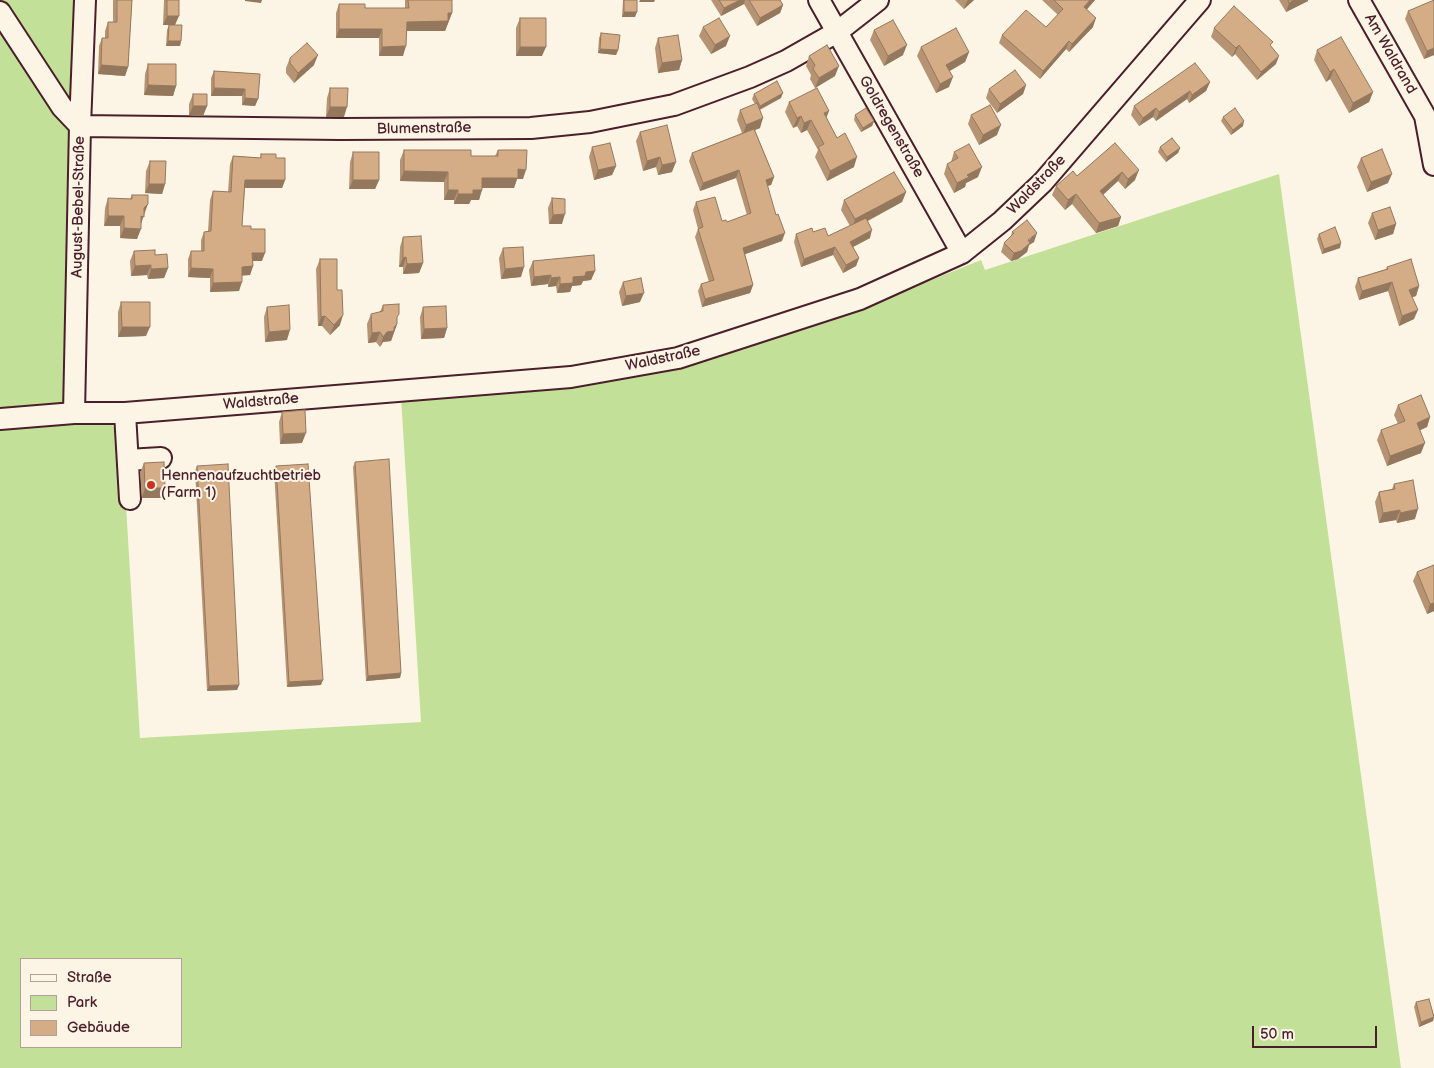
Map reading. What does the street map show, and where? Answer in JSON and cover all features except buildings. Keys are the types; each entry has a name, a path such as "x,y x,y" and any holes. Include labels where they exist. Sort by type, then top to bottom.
{"street":[{"name":"August-Bebel-Straße","path":"74,413 80,126 85,0"},
{"name":"Goldregenstraße","path":"819,0 962,253"},
{"name":"Blumenstraße","path":"80,126 340,130 531,128 590,122 674,105 750,77 786,61 837,32 878,0"},
{"name":"Waldstraße","path":"0,419 74,413 125,413 571,377 678,358 860,299 962,253 1002,221 1043,182 1200,0"},
{"name":"Am Waldrand","path":"1359,0 1430,114 1434,165"},
{"path":"0,12 62,107 80,126"},
{"path":"125,413 130,499"},
{"path":"128,460 161,458"}],"green space":[{"path":"0,0 78,0 70,408 99,406 122,439 140,738 421,722 401,397 679,368 862,308 981,260 985,270 1279,174 1401,1068 0,1068"}],"place":[{"name":"Hennenaufzuchtbetrieb (Farm 1)","path":"151,485"}]}
